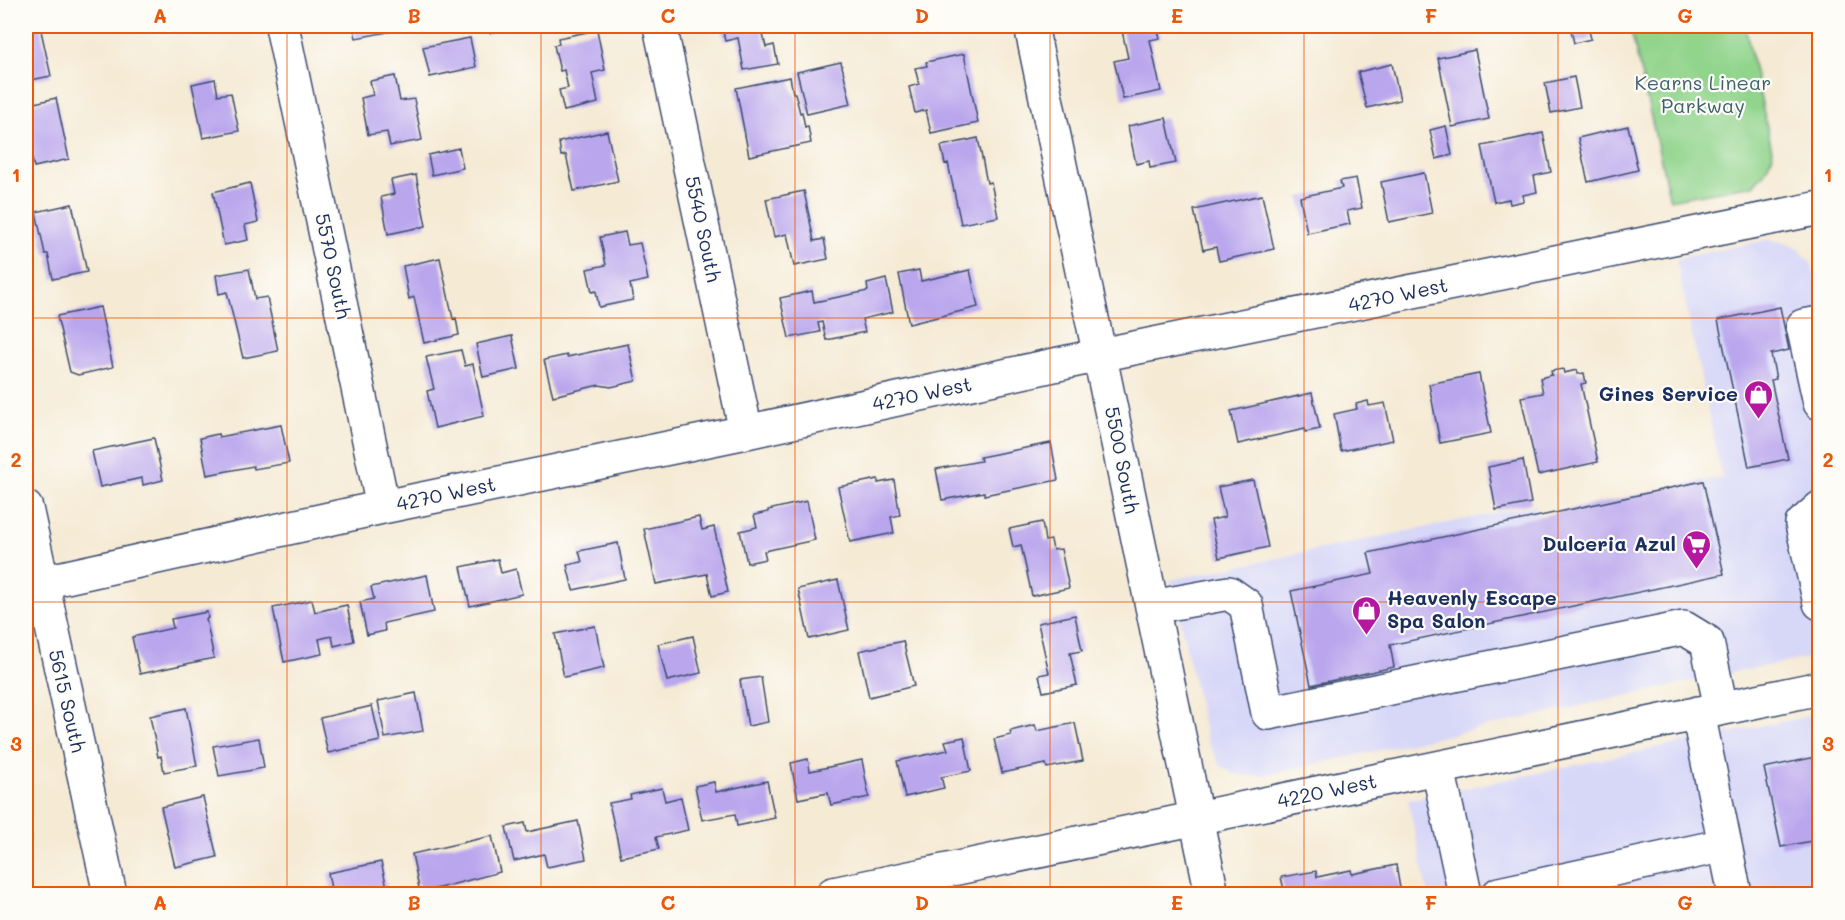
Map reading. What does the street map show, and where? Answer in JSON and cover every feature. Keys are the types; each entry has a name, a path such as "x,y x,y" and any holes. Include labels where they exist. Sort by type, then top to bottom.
{"street":[{"name":"5570 South","path":"282,26 383,507"},
{"name":"5540 South","path":"660,26 746,432"},
{"name":"5500 South","path":"1031,26 1212,894"},
{"name":"4270 West","path":"33,585 383,507 746,432 1100,355 1820,208"},
{"path":"1820,323 1803,326 1820,403"},
{"name":"5615 South","path":"26,508 33,585 110,894"},
{"path":"1820,508 1802,524 1820,603"},
{"path":"1152,607 1229,593 1245,605 1268,713 1684,628 1707,642 1709,711 1725,845 1735,894"},
{"name":"4220 West","path":"833,894 1820,688"},
{"path":"1438,768 1465,894"},
{"path":"1499,894 1725,845"}],"shaded area":[{"path":"1767,240 1784,242 1800,250 1811,264 1820,296 1819,656 1745,670 1261,776 1243,776 1232,773 1220,765 1207,740 1171,580 1535,505 1538,517 1722,477 1676,259"},
{"path":"1819,714 1819,894 1428,894 1408,800"}],"green space":[{"name":"Kearns Linear Parkway","path":"1630,26 1745,26 1773,155 1763,175 1753,185 1670,200"}],"building":[{"path":"26,26 40,26 51,76 26,81"},
{"path":"353,26 410,26 410,28 356,38"},
{"path":"488,26 518,26 518,27 489,33"},
{"path":"722,26 761,26 766,47 774,45 778,64 744,70 738,38 725,41"},
{"path":"1121,26 1157,26 1160,38 1150,40 1161,91 1123,99 1114,61 1128,58"},
{"path":"1570,26 1588,26 1591,39 1574,43"},
{"path":"597,30 605,70 592,73 598,103 564,111 559,90 568,88 564,70 560,71 554,45 559,44 558,38"},
{"path":"470,38 476,67 430,77 423,47"},
{"path":"1475,50 1489,119 1452,127 1438,58"},
{"path":"964,54 978,123 931,133 926,110 915,113 909,87 919,84 915,68 927,66 926,62"},
{"path":"841,62 851,104 807,114 797,72"},
{"path":"1392,64 1400,100 1367,108 1358,72"},
{"path":"395,76 400,101 414,99 422,140 390,146 387,132 368,135 361,98 373,95 370,81"},
{"path":"790,77 805,127 808,126 811,143 749,156 736,88"},
{"path":"1574,77 1580,107 1551,113 1545,83"},
{"path":"215,79 218,95 231,93 239,131 203,138 192,84"},
{"path":"56,98 69,159 34,167 26,142 26,105"},
{"path":"1166,118 1176,163 1150,168 1149,161 1136,164 1128,126"},
{"path":"1446,126 1452,155 1436,159 1430,130"},
{"path":"1628,126 1638,170 1588,182 1578,138"},
{"path":"607,131 618,181 574,191 566,155 561,156 559,142"},
{"path":"1543,133 1551,172 1534,176 1537,192 1523,195 1524,201 1510,204 1509,199 1494,202 1482,146"},
{"path":"978,138 987,183 991,182 998,217 961,224 948,163 945,164 941,146"},
{"path":"459,148 463,168 432,175 428,155"},
{"path":"1424,173 1432,213 1389,222 1381,182"},
{"path":"416,175 426,226 388,234 381,197 394,194 391,180"},
{"path":"1356,178 1362,208 1347,211 1350,224 1307,233 1300,197 1342,188 1340,181"},
{"path":"250,183 258,222 245,225 248,240 224,245 213,192"},
{"path":"804,191 814,241 824,239 828,259 794,266 787,234 774,237 766,199"},
{"path":"1262,195 1274,249 1219,261 1216,247 1203,250 1194,210"},
{"path":"72,204 87,272 53,279 36,212"},
{"path":"625,232 628,245 640,243 648,280 630,284 633,300 599,307 596,291 592,292 587,269 606,265 600,237"},
{"path":"440,258 453,319 456,318 459,335 424,343 414,297 409,299 403,266"},
{"path":"249,269 255,299 267,297 278,351 243,358 227,292 219,294 216,275"},
{"path":"919,270 921,281 970,270 978,307 909,324 899,274"},
{"path":"886,279 893,312 862,319 865,332 826,340 822,322 818,323 820,332 789,338 780,298 812,291 814,302 868,291 867,284"},
{"path":"100,307 113,367 78,375 70,372 57,316"},
{"name":"Gines Service","path":"1780,307 1789,350 1771,354 1776,379 1771,380 1788,459 1749,467 1718,320"},
{"path":"512,336 519,369 483,377 476,344"},
{"path":"628,344 636,381 611,387 599,385 553,396 544,360"},
{"path":"461,350 465,366 473,364 484,416 435,428 427,391 434,389 426,357"},
{"path":"1563,369 1564,373 1577,370 1578,374 1584,373 1586,383 1581,384 1598,462 1538,475 1521,397 1543,393 1540,378 1552,375 1551,371"},
{"path":"1479,374 1491,433 1440,443 1429,384"},
{"path":"1312,393 1320,429 1305,432 1305,429 1238,444 1231,411"},
{"path":"1368,401 1369,406 1385,403 1393,440 1341,451 1334,414 1357,409 1356,404"},
{"path":"281,425 289,463 254,469 253,466 207,475 200,438 218,434 219,437"},
{"path":"154,438 163,480 143,485 142,478 100,487 92,451"},
{"path":"1051,443 1058,480 984,495 984,492 942,500 936,469 981,461 980,457"},
{"path":"1523,460 1531,503 1496,510 1488,467"},
{"path":"878,479 878,483 894,480 900,515 891,517 894,533 850,542 838,487"},
{"path":"1253,480 1268,547 1219,558 1211,520 1225,517 1218,487"},
{"path":"1703,481 1724,574 1390,645 1394,667 1311,685 1291,591 1373,574 1368,553"},
{"path":"807,501 815,540 764,551 766,559 747,563 740,531 757,527 754,515"},
{"path":"699,517 702,530 714,527 728,592 712,596 707,574 656,584 644,529"},
{"path":"1042,522 1045,541 1051,540 1053,550 1061,549 1069,588 1032,596 1021,545 1013,547 1009,529"},
{"path":"618,543 625,579 573,590 567,565 582,562 579,551"},
{"path":"498,559 501,573 516,569 522,594 470,606 461,567"},
{"path":"427,575 434,612 384,623 385,631 367,635 360,602 374,599 371,587"},
{"path":"838,580 849,630 809,639 798,589"},
{"path":"312,600 315,612 347,605 354,641 334,646 332,636 319,639 322,654 284,662 273,608"},
{"path":"207,612 208,618 206,619 214,658 140,674 132,637 173,628 171,619"},
{"path":"1075,615 1082,651 1070,653 1077,685 1043,692 1039,675 1049,673 1038,623"},
{"path":"595,626 604,668 564,677 555,634"},
{"path":"693,636 701,673 667,681 658,644"},
{"path":"903,641 914,686 869,697 859,651"},
{"path":"761,677 768,722 748,726 740,680"},
{"path":"416,693 423,731 385,738 378,701"},
{"path":"372,706 380,741 328,753 320,718"},
{"path":"186,708 197,766 164,772 161,756 158,757 150,716"},
{"path":"1075,723 1083,761 1047,768 1046,764 1002,773 994,739 1011,735 1010,731 1035,725 1037,731"},
{"path":"964,737 971,771 941,777 944,788 905,797 897,761 948,750 945,741"},
{"path":"259,738 264,768 219,776 213,746"},
{"path":"1820,756 1820,851 1816,840 1781,847 1764,768"},
{"path":"808,759 810,771 862,760 869,797 831,805 828,793 798,799 791,763"},
{"path":"767,781 775,818 737,826 735,814 702,820 695,786 714,782 716,792"},
{"path":"662,788 665,801 681,797 688,830 656,837 659,849 621,857 609,803 631,799 630,795"},
{"path":"203,797 217,857 175,867 161,807"},
{"path":"578,821 586,859 547,867 544,854 514,861 506,827 525,823 527,832"},
{"path":"492,836 500,872 420,893 412,854"},
{"path":"381,862 387,887 372,891 373,894 332,894 328,873"},
{"path":"1396,865 1401,894 1285,894 1281,877 1316,871 1317,877 1351,870 1352,874"}],"place":[{"name":"Gines Service","path":"1759,420"},
{"name":"Dulceria Azul","path":"1697,570"},
{"name":"Heavenly Escape Spa Salon","path":"1366,636"}]}
